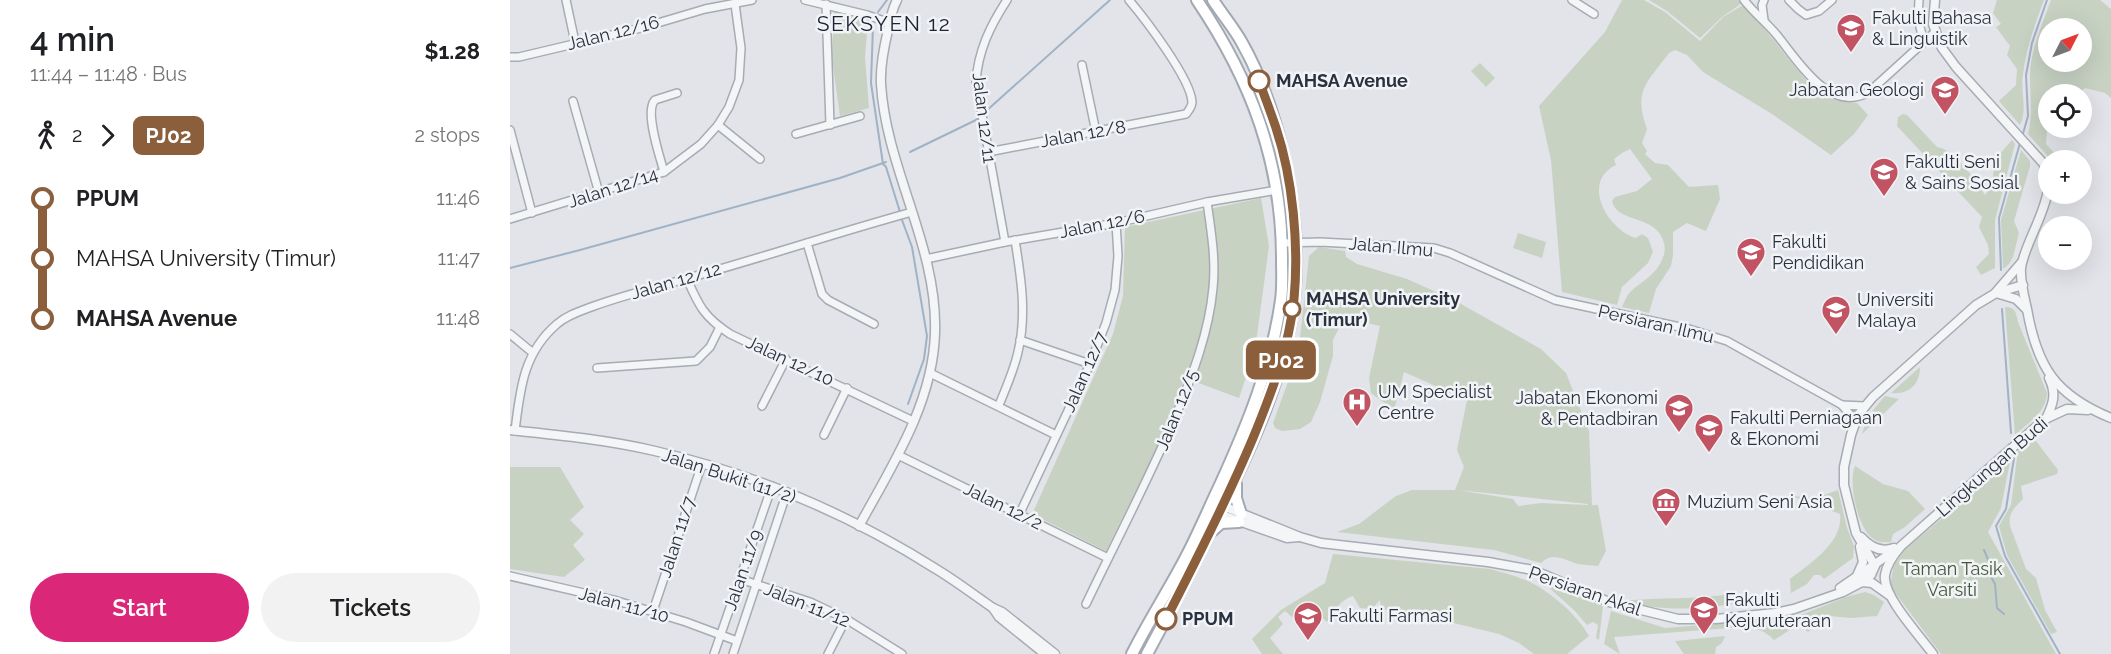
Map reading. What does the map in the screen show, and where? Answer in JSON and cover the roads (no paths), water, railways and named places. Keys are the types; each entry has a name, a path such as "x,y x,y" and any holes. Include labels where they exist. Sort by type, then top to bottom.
{"main road":[{"path":"1132,654 1195,537 1235,453 1256,401 1272,345 1281,298 1282,243 1277,190 1270,155 1253,101 1234,60 1197,0"},
{"path":"1147,654 1236,478 1274,387 1286,344 1294,299 1294,242 1288,177 1277,130 1241,41 1213,0"},
{"path":"1195,537 1220,509 1235,453"},
{"path":"1208,536 1221,523 1240,518 1236,498 1236,478"}],"street":[{"path":"566,0 574,42"},
{"name":"Jalan 12/16","path":"510,57 519,57 752,0"},
{"path":"805,0 890,23"},
{"path":"859,526 898,455 913,421 930,373 936,330 926,259 883,109 880,82 884,45 897,0"},
{"name":"Jalan 12/11","path":"1005,242 976,82 977,67 984,40 1007,0"},
{"name":"Jalan 12/8","path":"987,152 1186,114 1192,102 1189,89 1162,44 1129,0"},
{"path":"1572,0 1594,14"},
{"path":"1746,0 1754,2 1763,0 1764,20"},
{"path":"1746,0 1820,86 1843,97 1860,97 1869,92 1935,32"},
{"path":"1790,0 1806,15 1819,11 1832,0"},
{"path":"1919,0 1919,20 1925,41"},
{"path":"1935,0 1933,15 1935,32 1942,48 1956,68 2043,164 2048,178 2044,205 2021,270 2027,312"},
{"name":"Jalan 12/14","path":"510,219 664,172 691,153 718,125 729,107 739,80 741,48 735,4"},
{"path":"826,4 830,125"},
{"path":"1082,65 1096,132"},
{"path":"664,172 652,126 650,107 655,100 677,93"},
{"path":"573,101 598,193"},
{"path":"796,134 860,116"},
{"path":"718,125 760,159"},
{"path":"510,130 532,213"},
{"name":"Jalan 12/6","path":"926,259 1277,190"},
{"name":"Jalan 12/5","path":"1086,604 1162,450 1190,382 1207,326 1214,287 1213,244 1207,202"},
{"name":"Jalan 12/12","path":"512,431 521,382 533,353 557,323 571,315 632,293 687,279 912,212"},
{"name":"Jalan 12/7","path":"1020,513 1090,364 1106,323 1115,290 1118,256 1116,223"},
{"path":"999,405 1020,340 1022,293 1015,240"},
{"name":"Jalan Ilmu","path":"1282,243 1320,242 1434,248 1562,302"},
{"path":"807,243 822,294 828,300 874,324"},
{"path":"1934,654 1889,595 1872,583 1859,581 1863,562 1847,503 1843,474 1855,425 1864,406 1961,318 1996,293 2023,260"},
{"name":"Jalan 12/10","path":"687,279 699,306 712,322 913,421"},
{"path":"1996,293 2023,285"},
{"path":"1996,293 2016,299 2027,312"},
{"name":"Persiaran Ilmu","path":"1562,302 1689,328 1727,341 1842,405 1853,418 1855,425"},
{"name":"Lingkungan Budi","path":"2027,312 2044,366 2064,390 2091,410 2111,418"},
{"path":"597,368 696,361 710,347 720,327"},
{"path":"510,334 533,353"},
{"path":"1020,340 1090,364"},
{"path":"762,406 786,359"},
{"path":"2044,366 2054,393 2054,401 2046,419"},
{"path":"930,373 1056,435"},
{"path":"824,435 847,388"},
{"name":"Persiaran Ilmu","path":"1842,405 1864,406"},
{"name":"Lingkungan Budi","path":"1875,566 2046,419 2067,409 2091,410"},
{"name":"Jalan Bukit (11/2)","path":"512,431 590,440 653,451 702,464 787,492 859,526 936,568 1002,612 1055,654"},
{"name":"Jalan 12/2","path":"898,455 1108,558"},
{"name":"Jalan 11/7","path":"653,611 702,464"},
{"name":"Jalan 11/9","path":"714,654 772,486"},
{"name":"Jalan 11/9","path":"733,654 787,492"},
{"name":"Persiaran Akal","path":"1220,509 1287,538 1300,537 1321,543 1488,562 1533,570 1609,602 1678,619 1716,619 1775,614 1794,609 1859,581 1875,566"},
{"path":"1856,532 1866,543 1879,550 1887,551 1901,546"},
{"path":"1856,532 1875,566"},
{"name":"Lingkungan Budi","path":"1889,595 1885,575 1893,556 1901,546"},
{"name":"Jalan 11/10","path":"510,576 653,611 737,641"},
{"name":"Jalan 11/12","path":"740,579 810,602 846,619 902,654"},
{"name":"Jalan Bukit (11/2)","path":"993,608 999,617 1045,654"},
{"path":"828,654 846,619"}],"waterway":[{"path":"878,12 887,0"},
{"path":"985,112 1110,0"},
{"path":"2022,137 2028,116 2026,75 2032,43 2047,0"},
{"path":"873,26 871,83 883,164 886,167 900,212"},
{"path":"910,152 981,116"},
{"path":"2001,270 1999,218 2020,143"},
{"path":"510,268 840,178 886,162"},
{"path":"902,220 912,247 927,336 924,359 908,404"},
{"path":"2002,309 2011,433"},
{"path":"2014,458 2006,509 1996,526 2005,556 2060,654"},
{"path":"1984,550 1989,562 1990,575 1995,584 1997,608 2004,614"}],"place":[{"name":"Fakulti Bahasa & Linguistik","path":"1851,54"},
{"name":"MAHSA Avenue","path":"1259,81"},
{"name":"Jabatan Geologi","path":"1945,116"},
{"name":"Fakulti Seni & Sains Sosial","path":"1884,198"},
{"name":"Fakulti Pendidikan","path":"1751,278"},
{"name":"MAHSA University (Timur)","path":"1292,309"},
{"name":"Universiti Malaya","path":"1836,336"},
{"name":"UM Specialist Centre","path":"1357,428"},
{"name":"Jabatan Ekonomi & Pentadbiran","path":"1679,434"},
{"name":"Fakulti Perniagaan & Ekonomi","path":"1709,454"},
{"name":"Muzium Seni Asia","path":"1666,528"},
{"name":"PPUM","path":"1166,619"},
{"name":"Fakulti Kejuruteraan","path":"1704,636"},
{"name":"Fakulti Farmasi","path":"1308,642"}],"district":[{"name":"SEKSYEN 12","path":"884,24"}],"park label":[{"name":"Taman Tasik Varsiti","path":"1952,579"}]}
